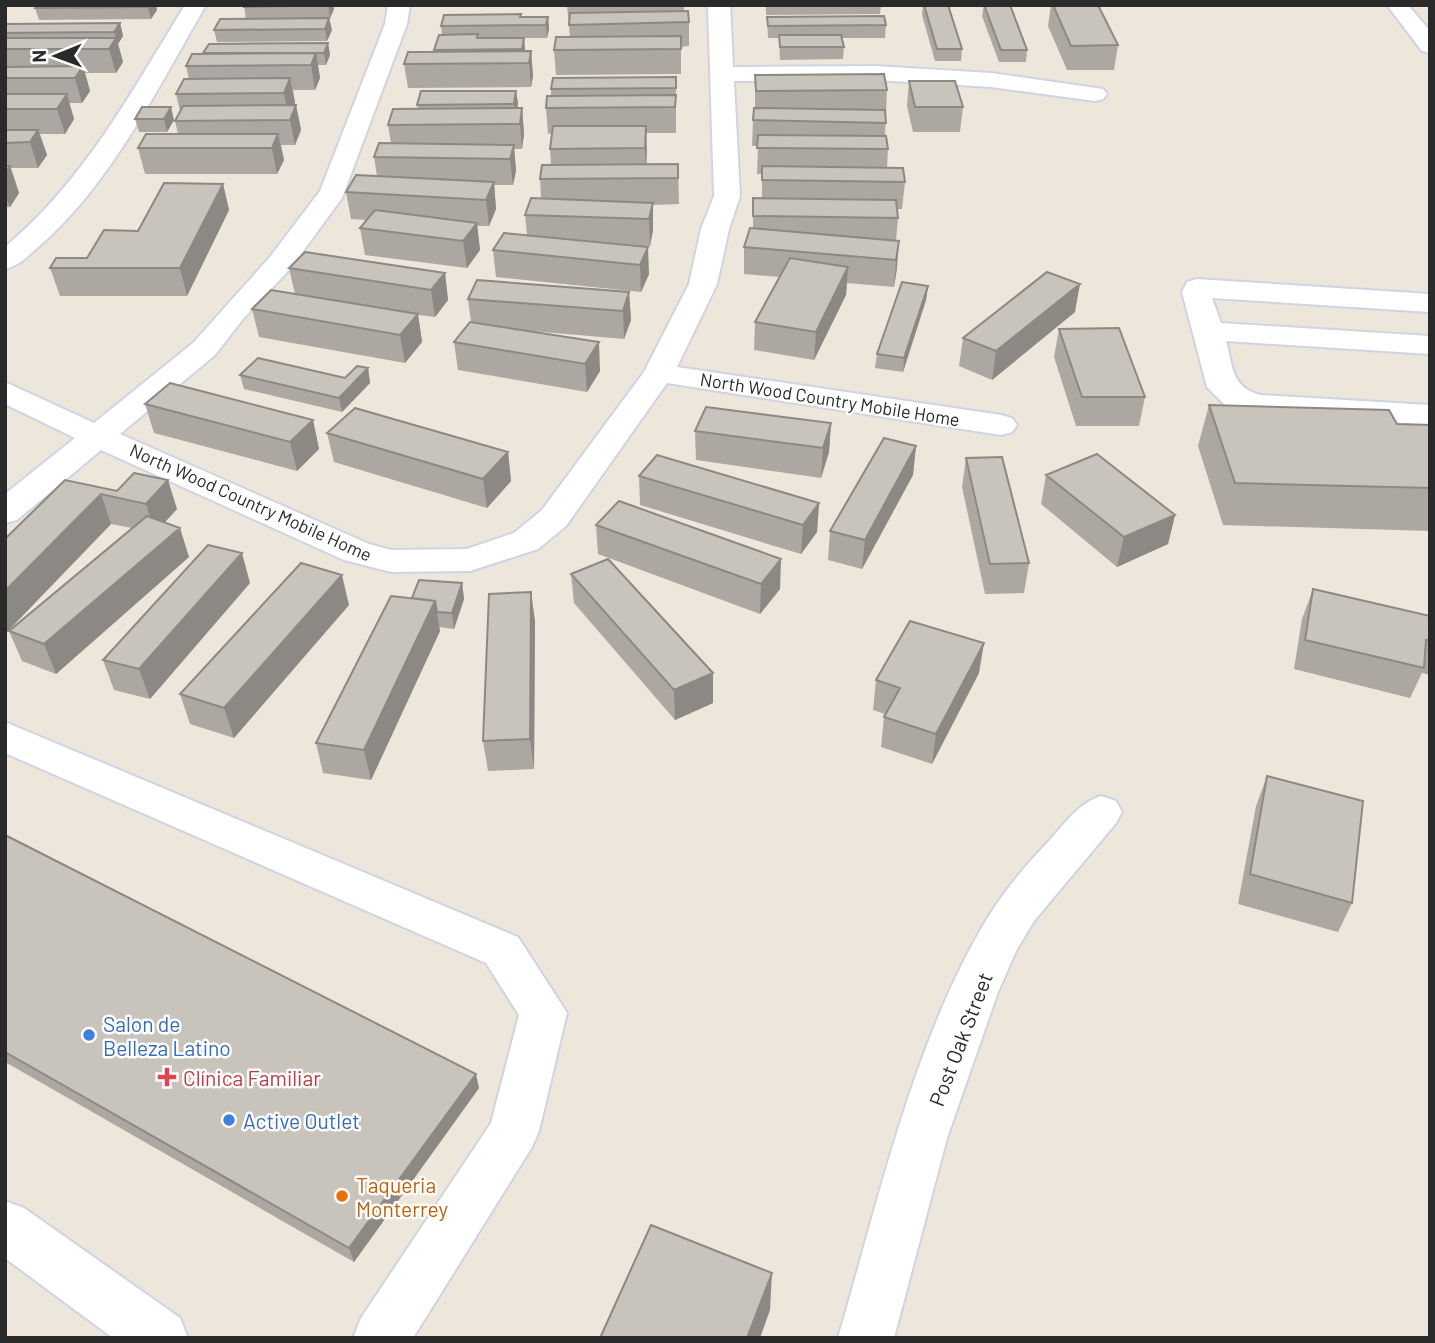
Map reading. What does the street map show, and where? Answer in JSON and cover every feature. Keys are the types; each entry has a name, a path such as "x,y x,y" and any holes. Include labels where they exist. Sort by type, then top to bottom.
{"street":[{"path":"5,261 30,243 66,207 107,148 196,5"},
{"path":"5,512 204,349 233,313 280,263 333,192 396,24 399,5"},
{"name":"North Wood Country Mobile Home","path":"5,391 357,552 391,561 470,560 526,541 554,518 659,373 703,284 715,229 727,197 719,5"},
{"path":"1397,5 1430,46"},
{"path":"721,74 875,73 991,80 1095,94"},
{"path":"1430,303 1198,288 1196,292 1223,387 1236,398 1259,404 1430,415"},
{"path":"1209,331 1430,345"},
{"name":"North Wood Country Mobile Home","path":"659,373 1001,425"},
{"path":"5,736 502,950 543,1013 514,1130 381,1338"},
{"name":"Post Oak Street","path":"866,1338 945,1066 996,944 1024,899 1101,812"},
{"path":"5,1226 160,1338"}],"building":[{"path":"37,5 149,5 35,8"},
{"path":"244,5 328,5 244,7"},
{"path":"924,5 948,5 962,49 937,49"},
{"path":"984,5 1010,5 1027,50 1001,50"},
{"path":"1053,5 1098,5 1118,45 1071,46"},
{"path":"688,11 689,22 569,25 570,13"},
{"path":"521,14 520,17 548,17 546,25 441,26 444,15"},
{"path":"884,16 886,25 768,26 767,17"},
{"path":"329,18 325,29 214,30 220,19"},
{"path":"120,23 114,32 5,33 5,24"},
{"path":"478,34 477,38 524,38 522,49 434,50 439,35"},
{"path":"779,35 841,35 844,47 780,47"},
{"path":"681,36 681,49 554,50 556,37"},
{"path":"5,38 116,38 109,49 5,49"},
{"path":"328,43 324,53 203,53 209,44"},
{"path":"531,51 529,63 404,64 408,52"},
{"path":"316,53 311,65 186,66 192,54"},
{"path":"83,66 75,78 5,78 5,67"},
{"path":"884,74 887,90 756,91 755,75"},
{"path":"676,77 676,88 551,89 553,78"},
{"path":"290,78 284,93 176,94 184,79"},
{"path":"909,81 955,81 963,107 915,107"},
{"path":"421,91 516,91 514,104 417,105"},
{"path":"5,94 67,94 57,109 5,109"},
{"path":"676,95 675,107 546,108 547,96"},
{"path":"296,105 290,120 175,121 183,106"},
{"path":"142,107 171,107 164,119 135,119"},
{"path":"522,108 520,124 388,125 393,109"},
{"path":"754,108 885,110 886,123 753,120"},
{"path":"553,126 646,126 645,148 550,149"},
{"path":"5,130 38,130 30,142 5,143"},
{"path":"146,134 278,134 272,148 138,148"},
{"path":"758,135 886,136 888,149 757,148"},
{"path":"379,143 514,145 510,159 374,157"},
{"path":"678,164 678,178 540,179 542,165"},
{"path":"762,166 903,168 905,182 762,180"},
{"path":"356,175 494,182 486,200 346,192"},
{"path":"164,183 223,184 180,268 50,268 56,258 87,258 104,230 138,231"},
{"path":"531,198 653,203 649,219 525,215"},
{"path":"753,198 896,200 898,218 753,216"},
{"path":"375,210 477,223 463,241 360,228"},
{"path":"750,228 899,241 896,260 744,247"},
{"path":"504,233 648,247 640,265 493,250"},
{"path":"305,252 445,273 431,290 289,268"},
{"path":"790,258 848,267 816,332 755,322"},
{"path":"1047,272 1080,284 996,351 963,338"},
{"path":"477,280 629,292 623,311 468,299"},
{"path":"902,282 928,286 904,358 877,354"},
{"path":"271,290 418,314 400,335 252,309"},
{"path":"470,322 599,342 585,364 454,342"},
{"path":"1119,328 1145,397 1082,397 1059,329"},
{"path":"258,358 345,378 357,366 368,368 339,398 240,375"},
{"path":"170,383 313,420 290,442 145,404"},
{"path":"1209,405 1389,410 1397,424 1430,425 1430,488 1235,483"},
{"path":"706,407 831,423 823,448 695,431"},
{"path":"355,408 508,452 483,479 327,433"},
{"path":"884,438 916,446 865,540 830,531"},
{"path":"1097,454 1175,515 1124,537 1046,475"},
{"path":"657,455 819,503 803,525 639,476"},
{"path":"1002,457 1029,563 990,564 966,458"},
{"path":"134,473 168,480 146,504 101,494 5,591 5,539 65,480 117,491"},
{"path":"619,501 781,559 761,584 596,525"},
{"path":"147,516 180,528 44,644 9,631"},
{"path":"208,545 242,553 139,669 103,660"},
{"path":"608,559 713,673 674,690 571,574"},
{"path":"301,563 342,575 224,708 180,694"},
{"path":"419,580 462,583 452,613 437,612 435,601 412,598"},
{"path":"1313,589 1430,616 1430,641 1426,640 1424,668 1305,640"},
{"path":"531,592 530,739 483,741 489,594"},
{"path":"391,596 435,601 364,750 316,743"},
{"path":"910,621 984,643 936,734 884,717 900,688 876,680"},
{"path":"1267,776 1363,801 1352,903 1250,874"},
{"path":"5,835 476,1074 349,1248 5,1052"},
{"path":"651,1225 772,1273 747,1338 600,1338"}],"place":[{"name":"Salon de Belleza Latino","path":"89,1035"},
{"name":"Clínica Familiar","path":"167,1077"},
{"name":"Active Outlet","path":"229,1120"},
{"name":"Taqueria Monterrey","path":"342,1196"}]}
